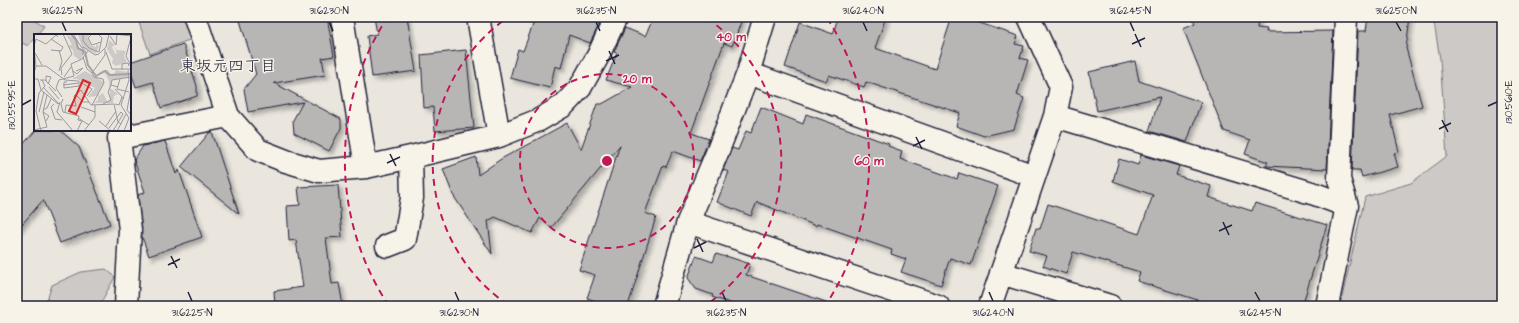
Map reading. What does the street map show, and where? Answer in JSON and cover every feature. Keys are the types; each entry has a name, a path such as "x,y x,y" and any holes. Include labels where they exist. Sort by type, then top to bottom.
{"street":[{"path":"195,17 228,116 258,150 286,161 319,171 366,167 411,157 499,136 539,120 563,106 580,88 598,56 616,17"},
{"path":"342,17 366,167"},
{"path":"478,17 499,136"},
{"path":"664,306 688,222 717,154 748,73 765,17"},
{"path":"990,306 1055,116 1062,87 1029,17"},
{"path":"1327,306 1347,206 1339,179 1346,17"},
{"path":"748,73 1034,176"},
{"path":"126,306 130,230 120,138 228,116"},
{"path":"1055,116 1315,194 1347,206"},
{"path":"386,246 405,239 412,198 411,157"},
{"path":"688,222 938,306"},
{"path":"1001,273 1110,306"}],"shaded area":[{"path":"17,17 31,17 44,26 38,34 34,34 34,38 28,46 17,40"},
{"path":"137,17 184,17 192,39 150,54"},
{"path":"1433,17 1502,17 1502,306 1340,306 1365,197 1411,183 1447,156 1440,59"},
{"path":"106,269 115,277 99,306 45,306 52,285 81,272"}],"building":[{"path":"239,17 327,17 334,56 322,58 325,75 274,83 341,119 341,128 329,151 294,133 293,120 303,102 248,112 244,89 256,74"},
{"path":"374,17 407,17 416,71 372,77 367,36 377,34"},
{"path":"528,17 598,17 602,19 590,43 569,35 561,68 555,66 550,88 510,78 518,49 523,51 534,22 527,19"},
{"path":"654,17 743,17 732,46 724,43 691,133 709,139 700,161 673,151 666,167 663,166 645,213 656,217 628,306 612,306 587,298 595,275 579,270 620,145 551,228 540,218 532,233 495,217 488,221 492,254 453,195 443,169 476,157 478,175 501,159 567,123 581,149 597,104 602,104 632,87 606,80 617,53 614,52 625,28 645,36"},
{"path":"838,17 886,17 875,48 935,69 952,17 962,17 1018,36 1015,44 1024,46 1020,58 1028,60 1017,95 1024,98 1014,129 984,136 956,126 960,113 866,82 864,87 829,75 826,81 785,67 800,22 833,34"},
{"path":"1192,17 1258,18 1257,28 1267,29 1266,32 1333,31 1327,169 1266,166 1268,162 1245,154 1250,140 1224,131 1183,28 1195,23"},
{"path":"1368,17 1410,17 1406,48 1422,106 1390,115 1399,152 1394,153 1398,167 1362,177 1360,170 1352,170 1358,31 1366,31"},
{"path":"183,44 197,86 197,96 161,108 153,82 136,87 131,72 131,62"},
{"path":"466,50 474,128 435,131 433,107 424,108 421,55"},
{"path":"1135,61 1139,81 1201,102 1187,142 1149,131 1160,97 1097,111 1089,72"},
{"path":"761,107 803,124 806,114 889,144 888,146 902,151 900,159 957,179 959,173 998,186 971,265 950,258 941,285 901,272 906,259 891,254 892,250 817,224 816,226 757,202 751,216 717,202 729,172 723,170 732,148 738,150 746,131 751,133"},
{"path":"35,131 61,131 79,147 110,224 60,243 43,200 17,230 17,151"},
{"path":"212,132 239,214 181,167 209,133"},
{"path":"165,141 176,174 179,170 202,237 149,256 142,237 138,195 145,192 134,160 143,146"},
{"path":"1141,155 1179,166 1176,175 1211,186 1208,197 1252,211 1255,203 1327,225 1302,306 1217,306 1137,281 1140,272 1073,252 1066,274 1043,266 1047,256 1029,251 1036,228 1040,229 1048,204 1139,234 1153,195 1113,181 1119,159 1138,165"},
{"path":"338,185 342,237 326,238 332,284 339,283 343,306 275,306 274,291 303,287 296,240 289,241 287,206 300,205 298,187"},
{"path":"716,254 750,264 746,275 826,302 825,306 739,306 712,297 713,295 696,289 688,278 696,256 713,262"}],"district":[{"name":"東坂元四丁目","path":"228,65"}]}
